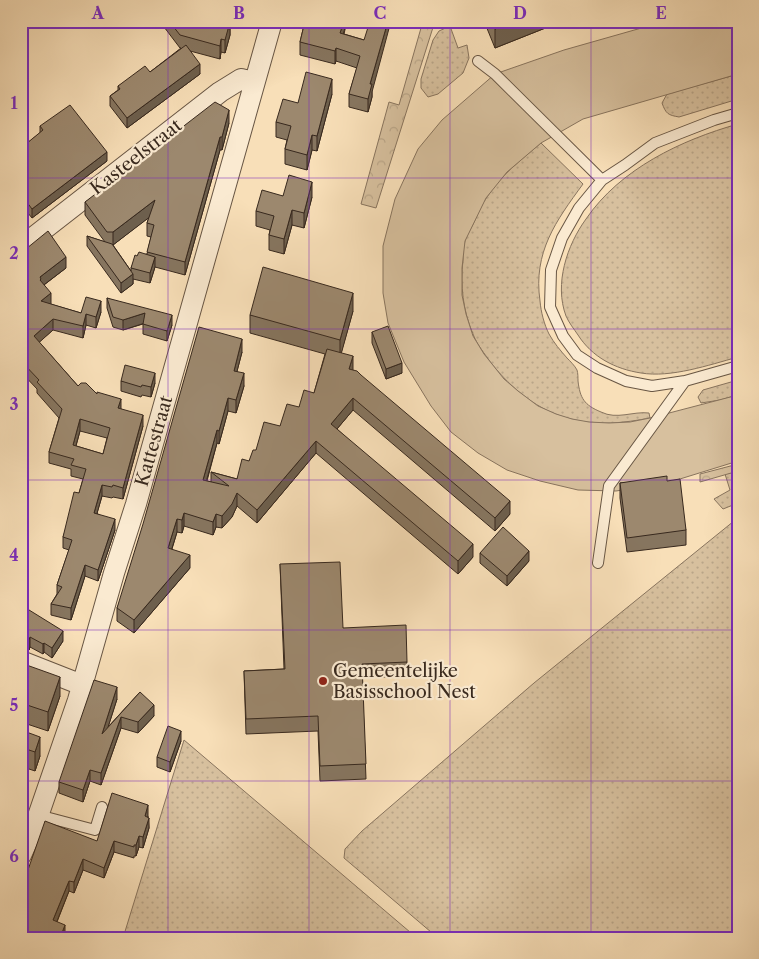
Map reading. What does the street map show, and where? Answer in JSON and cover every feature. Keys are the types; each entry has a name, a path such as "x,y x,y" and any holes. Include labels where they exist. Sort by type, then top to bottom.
{"street":[{"name":"Kattestraat","path":"21,855 38,815 82,685 136,504 272,21"},
{"name":"Kasteelstraat","path":"21,247 220,92 242,79 254,82"},
{"path":"21,661 82,685"}],"lane":[{"path":"478,61 495,74 602,180"},
{"path":"738,113 714,120 655,143 602,180 579,208 562,238 551,270 550,307 563,336 577,355 597,368 626,381 652,386 685,381 738,366"},
{"path":"598,563 609,486 685,381"},
{"path":"38,815 95,830 102,807"}],"green space":[{"path":"423,21 435,21 376,208 361,204 389,102 399,105"},
{"path":"666,21 738,21 738,74 583,119 541,143 507,172 486,198 465,241 462,295 473,336 484,354 504,379 538,406 556,414 589,422 630,422 738,395 738,461 667,483 616,491 578,490 540,481 507,470 478,453 451,432 431,406 404,362 388,323 383,293 383,246 395,199 418,149 442,120 495,74 564,50"},
{"path":"450,26 458,48 467,45 469,58 463,73 438,94 428,97 421,88 421,79 433,40 439,31"},
{"path":"738,74 738,99 679,117 672,116 663,107 662,103 667,94"},
{"path":"738,124 738,357 690,370 665,374 631,371 605,361 584,343 567,319 563,304 561,291 564,265 579,229 600,201 634,171 674,148"},
{"path":"541,143 583,184 556,224 543,252 539,283 541,309 549,334 577,370 580,392 587,404 607,414 649,413 650,418 601,423 571,419 548,411 526,398 508,382 491,363 473,334 467,316 462,288 464,243 482,206 493,189 512,168"},
{"path":"738,380 738,395 701,403 698,397 703,390"},
{"path":"738,464 738,471 700,482 700,474"},
{"path":"738,471 738,503 723,509 714,499 730,490 725,474"},
{"path":"734,521 738,525 738,938 438,938 344,858 345,849 362,831 534,683"},
{"path":"184,740 417,938 123,938"}],"building":[{"path":"169,21 230,22 225,40 221,39 220,46 180,35"},
{"path":"305,21 344,21 340,33 364,40 370,21 388,21 370,84 372,84 368,99 349,94 360,56 336,48 335,51 300,42"},
{"path":"491,21 515,21 495,29"},
{"path":"186,45 200,64 127,118 110,96 120,89 118,86 145,66 150,72"},
{"path":"306,72 332,79 317,136 312,135 307,155 285,149 291,126 276,122 283,99 298,103"},
{"path":"215,102 229,110 185,262 147,252 154,225 147,223 155,200 113,232 107,232 85,202"},
{"path":"70,105 107,152 32,209 21,197 21,159 23,158 21,156 21,148 43,130 40,126"},
{"path":"289,175 312,182 304,213 292,210 284,239 269,235 274,216 256,211 262,190 283,196"},
{"path":"48,231 66,257 40,277 40,280 51,293 41,301 81,313 86,297 101,301 96,317 86,314 83,326 53,319 34,336 78,386 81,383 86,383 97,394 97,392 121,399 118,408 143,415 123,488 113,485 112,487 102,485 94,513 115,519 98,570 85,565 71,608 51,604 62,587 57,585 72,540 63,537 74,492 79,493 86,469 71,465 74,459 49,452 62,409 21,361 21,348 24,346 21,342 21,253","holes":["80,419 110,428 103,454 73,445"]},
{"path":"87,236 112,244 133,274 121,283"},
{"path":"139,252 155,257 150,273 131,268 135,255 137,256"},
{"path":"263,267 353,293 340,340 250,315"},
{"path":"107,298 172,315 167,331 143,324 145,313 123,320 113,317"},
{"path":"388,326 402,363 386,369 372,332"},
{"path":"199,327 242,339 234,371 244,373 236,400 228,398 203,480 229,486 211,472 237,479 242,459 249,461 253,450 256,450 264,422 280,426 287,404 299,407 304,390 314,393 327,349 353,356 349,369 357,371 510,501 495,518 353,398 331,424 473,544 458,561 316,441 257,510 237,493 232,504 222,516 216,514 213,522 184,513 182,520 177,519 168,548 190,555 134,620 117,608"},
{"path":"125,365 155,373 151,387 142,385 141,387 121,381"},
{"path":"667,476 667,481 680,479 686,530 627,538 620,483"},
{"path":"503,527 529,551 507,576 480,553"},
{"name":"Gemeentelijke Basisschool Nest","path":"340,562 343,628 406,625 407,662 362,664 366,764 320,766 318,716 246,719 244,671 285,669 280,564"},
{"path":"21,605 63,631 52,648 30,637 29,640 21,635"},
{"path":"21,663 60,677 48,712 21,703"},
{"path":"94,680 117,687 102,734 140,692 154,705 138,722 121,717 101,773 90,770 83,790 59,782"},
{"path":"168,726 181,731 170,762 157,757"},
{"path":"21,730 40,737 35,752 23,748 21,752"},
{"path":"112,793 148,805 145,816 149,818 143,837 139,836 134,847 114,841 104,868 83,859 74,882 69,881 53,920 65,925 60,938 21,938 21,890 45,821 97,841"}],"place":[{"name":"Gemeentelijke Basisschool Nest","path":"323,681"}]}
